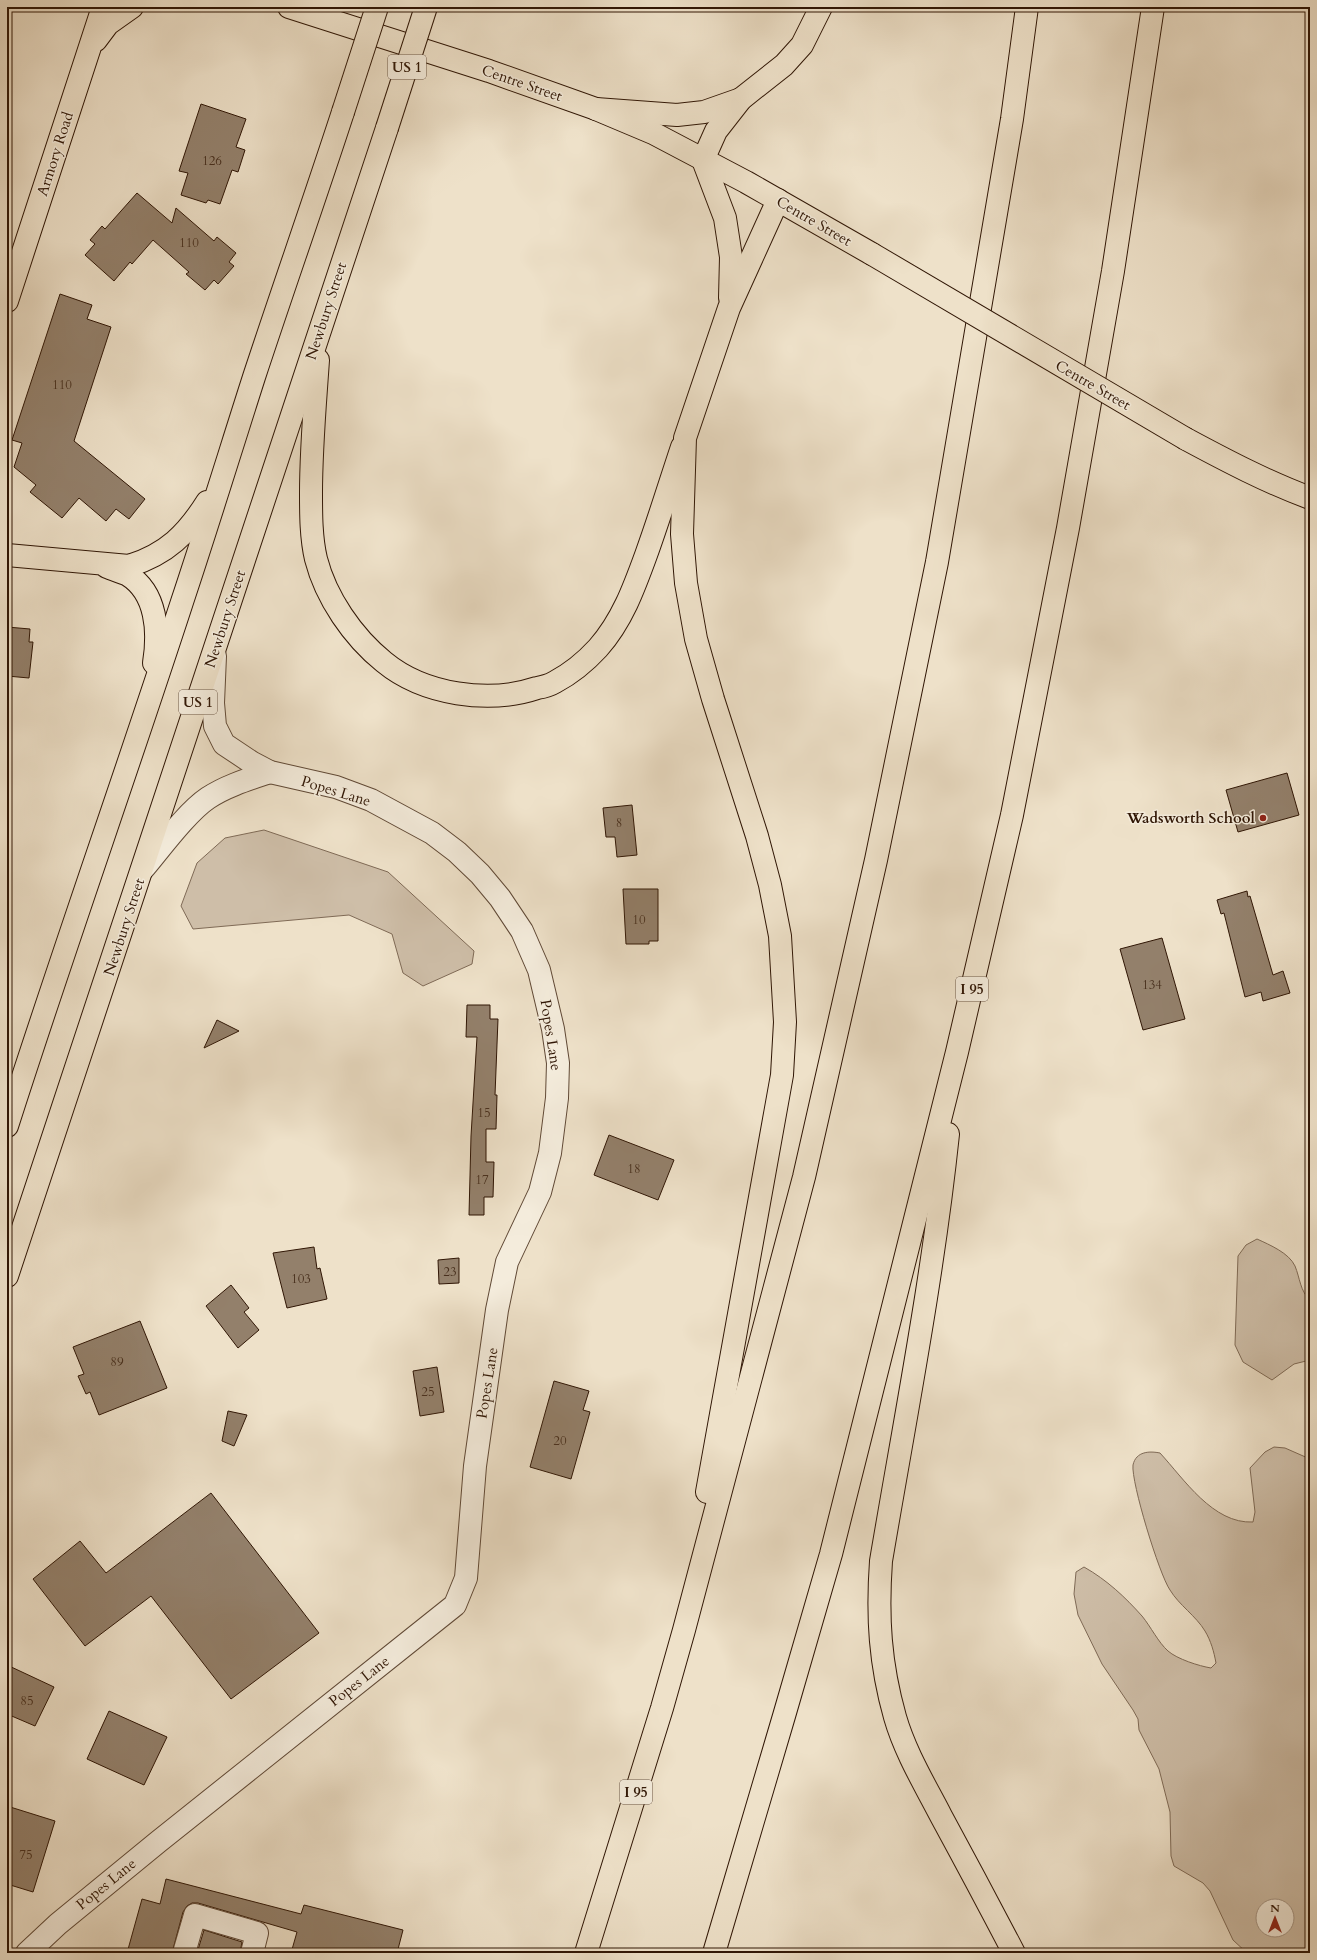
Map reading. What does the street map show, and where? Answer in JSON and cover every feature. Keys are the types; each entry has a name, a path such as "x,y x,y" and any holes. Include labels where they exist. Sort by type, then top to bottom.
{"main road":[{"name":"Armory Road","path":"7,301 103,7"},
{"path":"89,49 108,24 132,7"},
{"name":"Centre Street","path":"289,7 489,71 596,109 653,133 778,200 1186,439 1241,468 1286,489 1310,498"},
{"path":"7,1126 377,7"},
{"name":"Newbury Street","path":"7,1276 143,869 426,7"},
{"path":"729,308 731,257 725,218 703,160 716,131 741,99 784,65 802,45 821,7"},
{"name":"I 95","path":"586,1953 662,1708 684,1630 804,1177 876,860 938,554 1012,119 1027,7"},
{"name":"I 95","path":"714,1953 831,1554 957,1052 1012,815 1068,528 1113,271 1153,7"},
{"path":"596,109 677,115 704,112 741,99"},
{"path":"320,330 311,471 311,521 316,559 328,591 343,617 366,644 385,663 427,686 473,696 499,696 526,692 555,683 597,649 615,625 632,593 729,308 778,200"},
{"path":"684,1630 733,1343 782,1075 785,1022 780,936 770,885 747,799 713,699 696,639 686,584 682,534 685,438"},
{"path":"7,555 129,566 147,560 163,552 180,539 199,516 221,480"},
{"path":"7,540 30,552 55,559"},
{"path":"99,564 127,575 138,583 147,593 153,608 155,655 147,705"},
{"path":"957,1052 935,1244 881,1562 878,1604 886,1682 896,1719 910,1757 1014,1953"}],"street":[{"name":"Popes Lane","path":"27,1953 58,1924 163,1838 455,1605 466,1578 475,1466 497,1310 507,1262 540,1192 550,1154 557,1098 558,1063 553,1029 541,977 522,931 500,898 480,874 457,852 432,833 372,800 336,788 270,772 251,762 224,744 216,726 213,702 215,649"},
{"path":"143,869 189,816 207,799 230,787 270,772"},
{"path":"184,1953 195,1915 257,1933 252,1953"}],"shaded area":[{"path":"264,830 388,872 474,951 472,964 423,986 403,973 392,934 349,915 193,929 181,906 197,863 225,838"},
{"path":"1257,1239 1284,1253 1292,1261 1304,1293 1310,1300 1310,1360 1294,1364 1272,1380 1243,1362 1235,1345 1238,1256 1246,1245"},
{"path":"1274,1447 1285,1448 1310,1459 1310,1953 1247,1953 1233,1940 1210,1891 1203,1883 1174,1866 1171,1856 1170,1812 1159,1769 1139,1730 1138,1719 1102,1664 1078,1615 1074,1594 1076,1572 1084,1567 1108,1583 1129,1602 1142,1616 1168,1651 1188,1662 1211,1668 1216,1663 1207,1635 1197,1620 1178,1601 1170,1590 1159,1566 1136,1489 1133,1465 1137,1457 1144,1453 1160,1453 1189,1487 1212,1508 1225,1516 1239,1521 1253,1522 1255,1512 1250,1468 1265,1452"}],"building":[{"path":"201,104 246,119 236,147 245,150 238,172 232,170 220,204 208,200 206,203 181,195 188,173 179,171"},
{"path":"137,193 172,223 176,208 214,241 217,237 236,253 229,262 234,266 218,284 214,280 205,290 186,274 189,272 153,240 132,264 130,262 114,281 85,255 95,244 90,240 102,226 105,229"},
{"path":"60,294 92,305 87,319 111,327 74,441 145,499 129,519 116,509 106,521 79,498 62,518 30,492 36,485 14,467 22,443 12,440"},
{"path":"7,627 30,629 29,642 33,642 29,678 7,676"},
{"path":"1287,773 1299,815 1238,832 1226,790"},
{"path":"632,805 637,855 617,857 615,837 606,837 603,808"},
{"path":"623,889 658,889 658,941 649,941 649,944 626,944"},
{"path":"1247,891 1248,897 1250,896 1273,975 1283,971 1290,993 1263,1001 1261,992 1245,997 1224,913 1221,914 1217,900"},
{"path":"1162,938 1185,1019 1143,1030 1120,949"},
{"path":"467,1005 490,1005 490,1019 498,1019 495,1095 497,1095 496,1129 486,1129 486,1162 494,1162 493,1197 484,1197 484,1215 469,1215 471,1136 477,1037 466,1037"},
{"path":"217,1020 239,1031 204,1048"},
{"path":"609,1135 674,1160 658,1200 594,1175"},
{"path":"314,1247 317,1269 320,1268 327,1299 287,1308 273,1253"},
{"path":"459,1258 459,1283 439,1284 438,1260"},
{"path":"231,1285 249,1308 244,1312 259,1330 238,1348 206,1306"},
{"path":"140,1321 167,1388 99,1415 90,1392 86,1394 78,1376 84,1374 73,1347"},
{"path":"437,1367 444,1412 420,1416 413,1371"},
{"path":"554,1381 589,1391 583,1410 590,1412 571,1479 530,1467"},
{"path":"228,1411 247,1415 234,1446 222,1441"},
{"path":"211,1493 319,1633 231,1699 151,1596 85,1646 33,1579 80,1541 106,1573"},
{"path":"7,1665 54,1687 35,1726 7,1714"},
{"path":"109,1711 167,1737 144,1785 87,1759"},
{"path":"7,1806 55,1821 33,1892 7,1884"},
{"path":"166,1879 301,1914 304,1905 403,1930 397,1953 291,1953 297,1932 198,1903 192,1903 187,1906 183,1912 172,1953 127,1953 142,1899 160,1904"},
{"path":"204,1930 242,1942 240,1953 197,1953"}],"place":[{"name":"Wadsworth School","path":"1263,818"}]}
